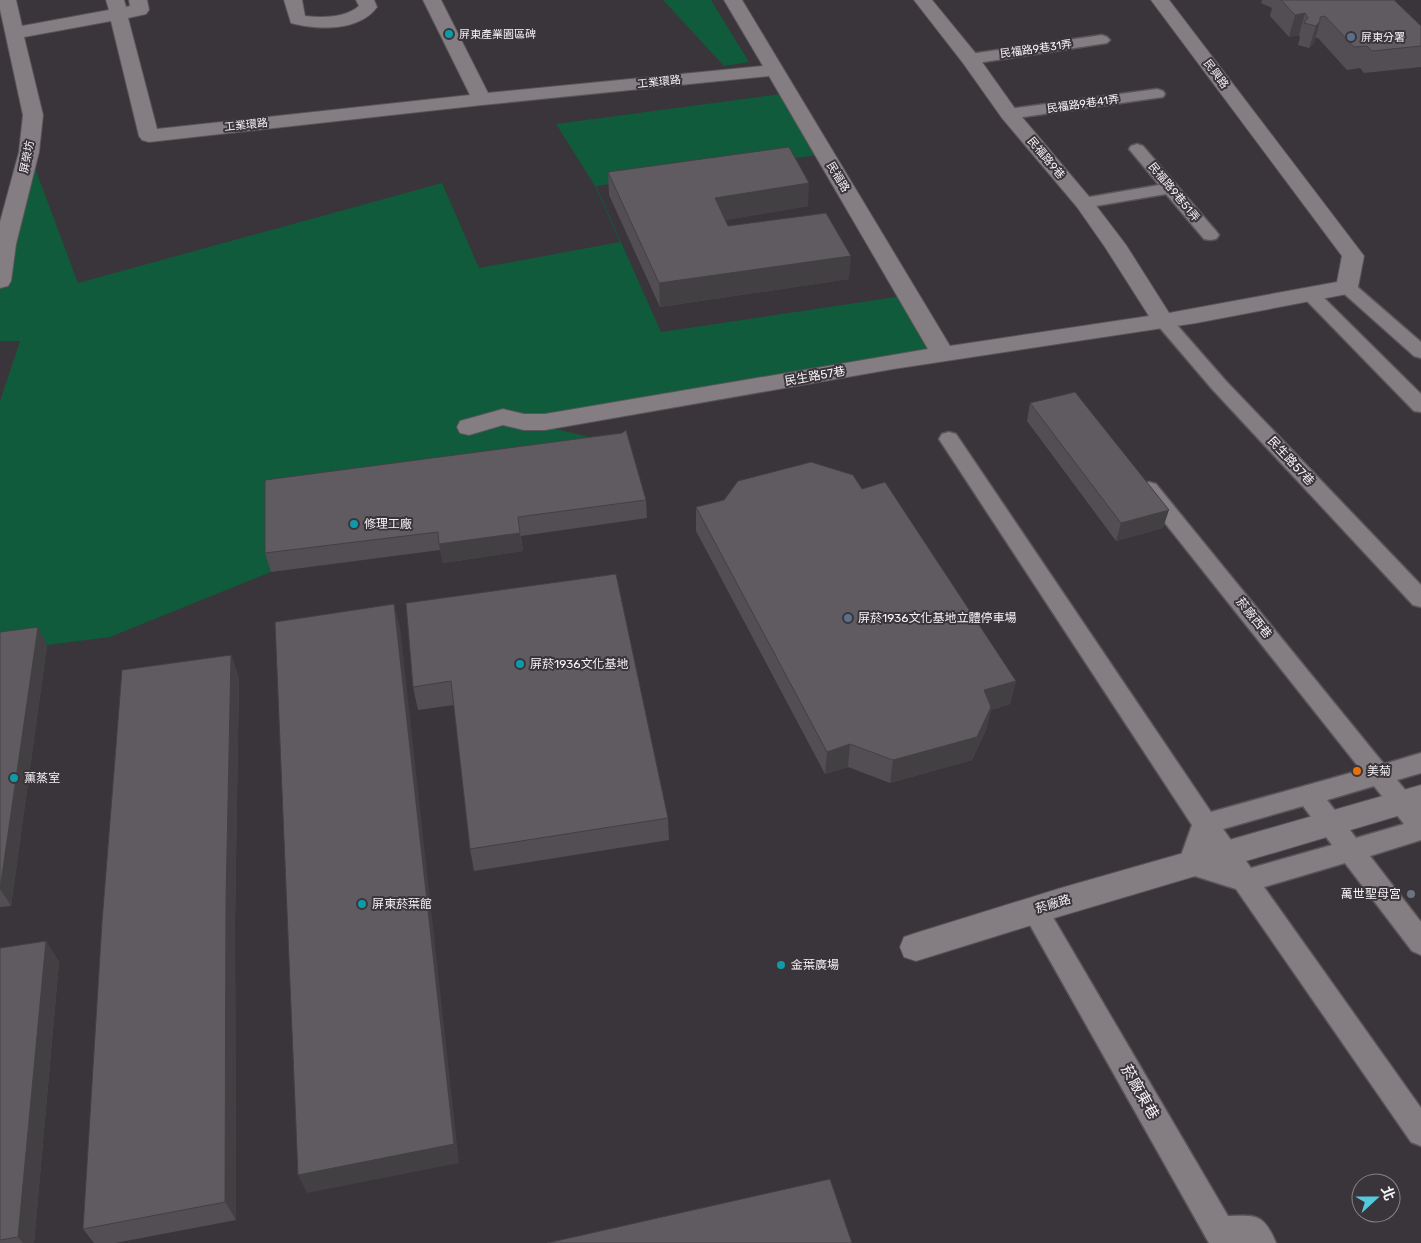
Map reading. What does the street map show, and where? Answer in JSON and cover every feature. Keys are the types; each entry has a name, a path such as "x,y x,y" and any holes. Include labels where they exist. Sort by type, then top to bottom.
{"street":[{"name":"屏榮坊","path":"0,281 5,244 29,152 33,115 8,0"},
{"path":"15,33 117,7 140,10 138,0"},
{"path":"293,0 297,19 306,23 316,23 359,15 368,6 365,0"},
{"path":"432,0 482,99"},
{"name":"民福路","path":"733,0 943,354"},
{"name":"民福路9巷","path":"923,0 970,59 1009,114 1084,204 1115,246 1163,321"},
{"name":"民興路","path":"1160,0 1353,256 1346,287"},
{"name":"工業環路","path":"117,7 149,136 482,99 775,70"},
{"name":"民生路57巷","path":"469,427 503,417 524,422 544,422 943,354 1163,321 1346,287"},
{"name":"菸廠路","path":"916,947 1035,910 1331,824 1415,809"}],"lane":[{"name":"民福路9巷31弄","path":"970,59 1102,40"},
{"name":"民福路9巷41弄","path":"1009,114 1157,94"},
{"name":"民福路9巷51弄","path":"1137,149 1210,235"},
{"path":"1084,204 1170,188"},
{"path":"1346,287 1421,352"},
{"path":"1311,295 1421,406"},
{"name":"民生路57巷","path":"1163,321 1219,385 1421,599"},
{"path":"949,439 1205,824 1421,1132"},
{"name":"菸廠西巷","path":"1135,472 1380,775 1415,809"},
{"path":"1205,824 1421,763"},
{"path":"1309,795 1421,943"},
{"path":"1205,824 1191,864 1245,882 1421,830"},
{"name":"菸廠東巷","path":"1035,910 1220,1232 1253,1230 1261,1243"}],"green space":[{"path":"663,0 711,0 749,62 724,66"},
{"path":"789,93 825,154 596,186 661,332 909,295 943,354 525,422 624,445 270,499 271,572 110,637 0,651 0,401 20,341 0,341 0,281 29,152 78,283 442,183 479,268 620,242 595,186 556,124"}],"building":[{"path":"1281,0 1394,0 1421,26 1421,46 1372,51 1367,46 1354,47 1325,16 1320,17 1320,21 1316,26 1304,23 1308,18 1305,13 1295,15"},
{"path":"789,147 809,183 715,198 728,226 826,213 851,256 659,283 608,172"},
{"path":"1075,392 1169,510 1121,523 1030,403"},
{"path":"626,430 646,500 518,517 520,533 439,544 438,532 265,553 265,480 622,433"},
{"name":"屏菸1936文化基地立體停車場","path":"811,462 853,475 862,489 885,482 1016,681 984,690 991,707 977,737 893,760 850,744 827,752 696,507 724,500 738,481"},
{"path":"616,574 668,818 470,849 451,681 413,687 406,603"},
{"name":"屏東菸葉館","path":"394,604 454,1144 298,1175 275,622"},
{"path":"38,627 0,889 0,632"},
{"path":"231,655 226,900 225,1202 83,1229 102,922 122,670"},
{"path":"46,941 18,1237 0,1240 0,948"},
{"path":"830,1179 852,1243 547,1243"}],"place":[{"name":"屏東產業園區碑","path":"449,34"},
{"name":"屏東分署","path":"1351,37"},
{"name":"修理工廠","path":"354,524"},
{"name":"屏菸1936文化基地立體停車場","path":"848,618"},
{"name":"屏菸1936文化基地","path":"520,664"},
{"name":"美菊","path":"1357,771"},
{"name":"薰蒸室","path":"14,778"},
{"name":"萬世聖母宮","path":"1411,894"},
{"name":"屏東菸葉館","path":"362,904"},
{"name":"金葉廣場","path":"781,965"}]}
